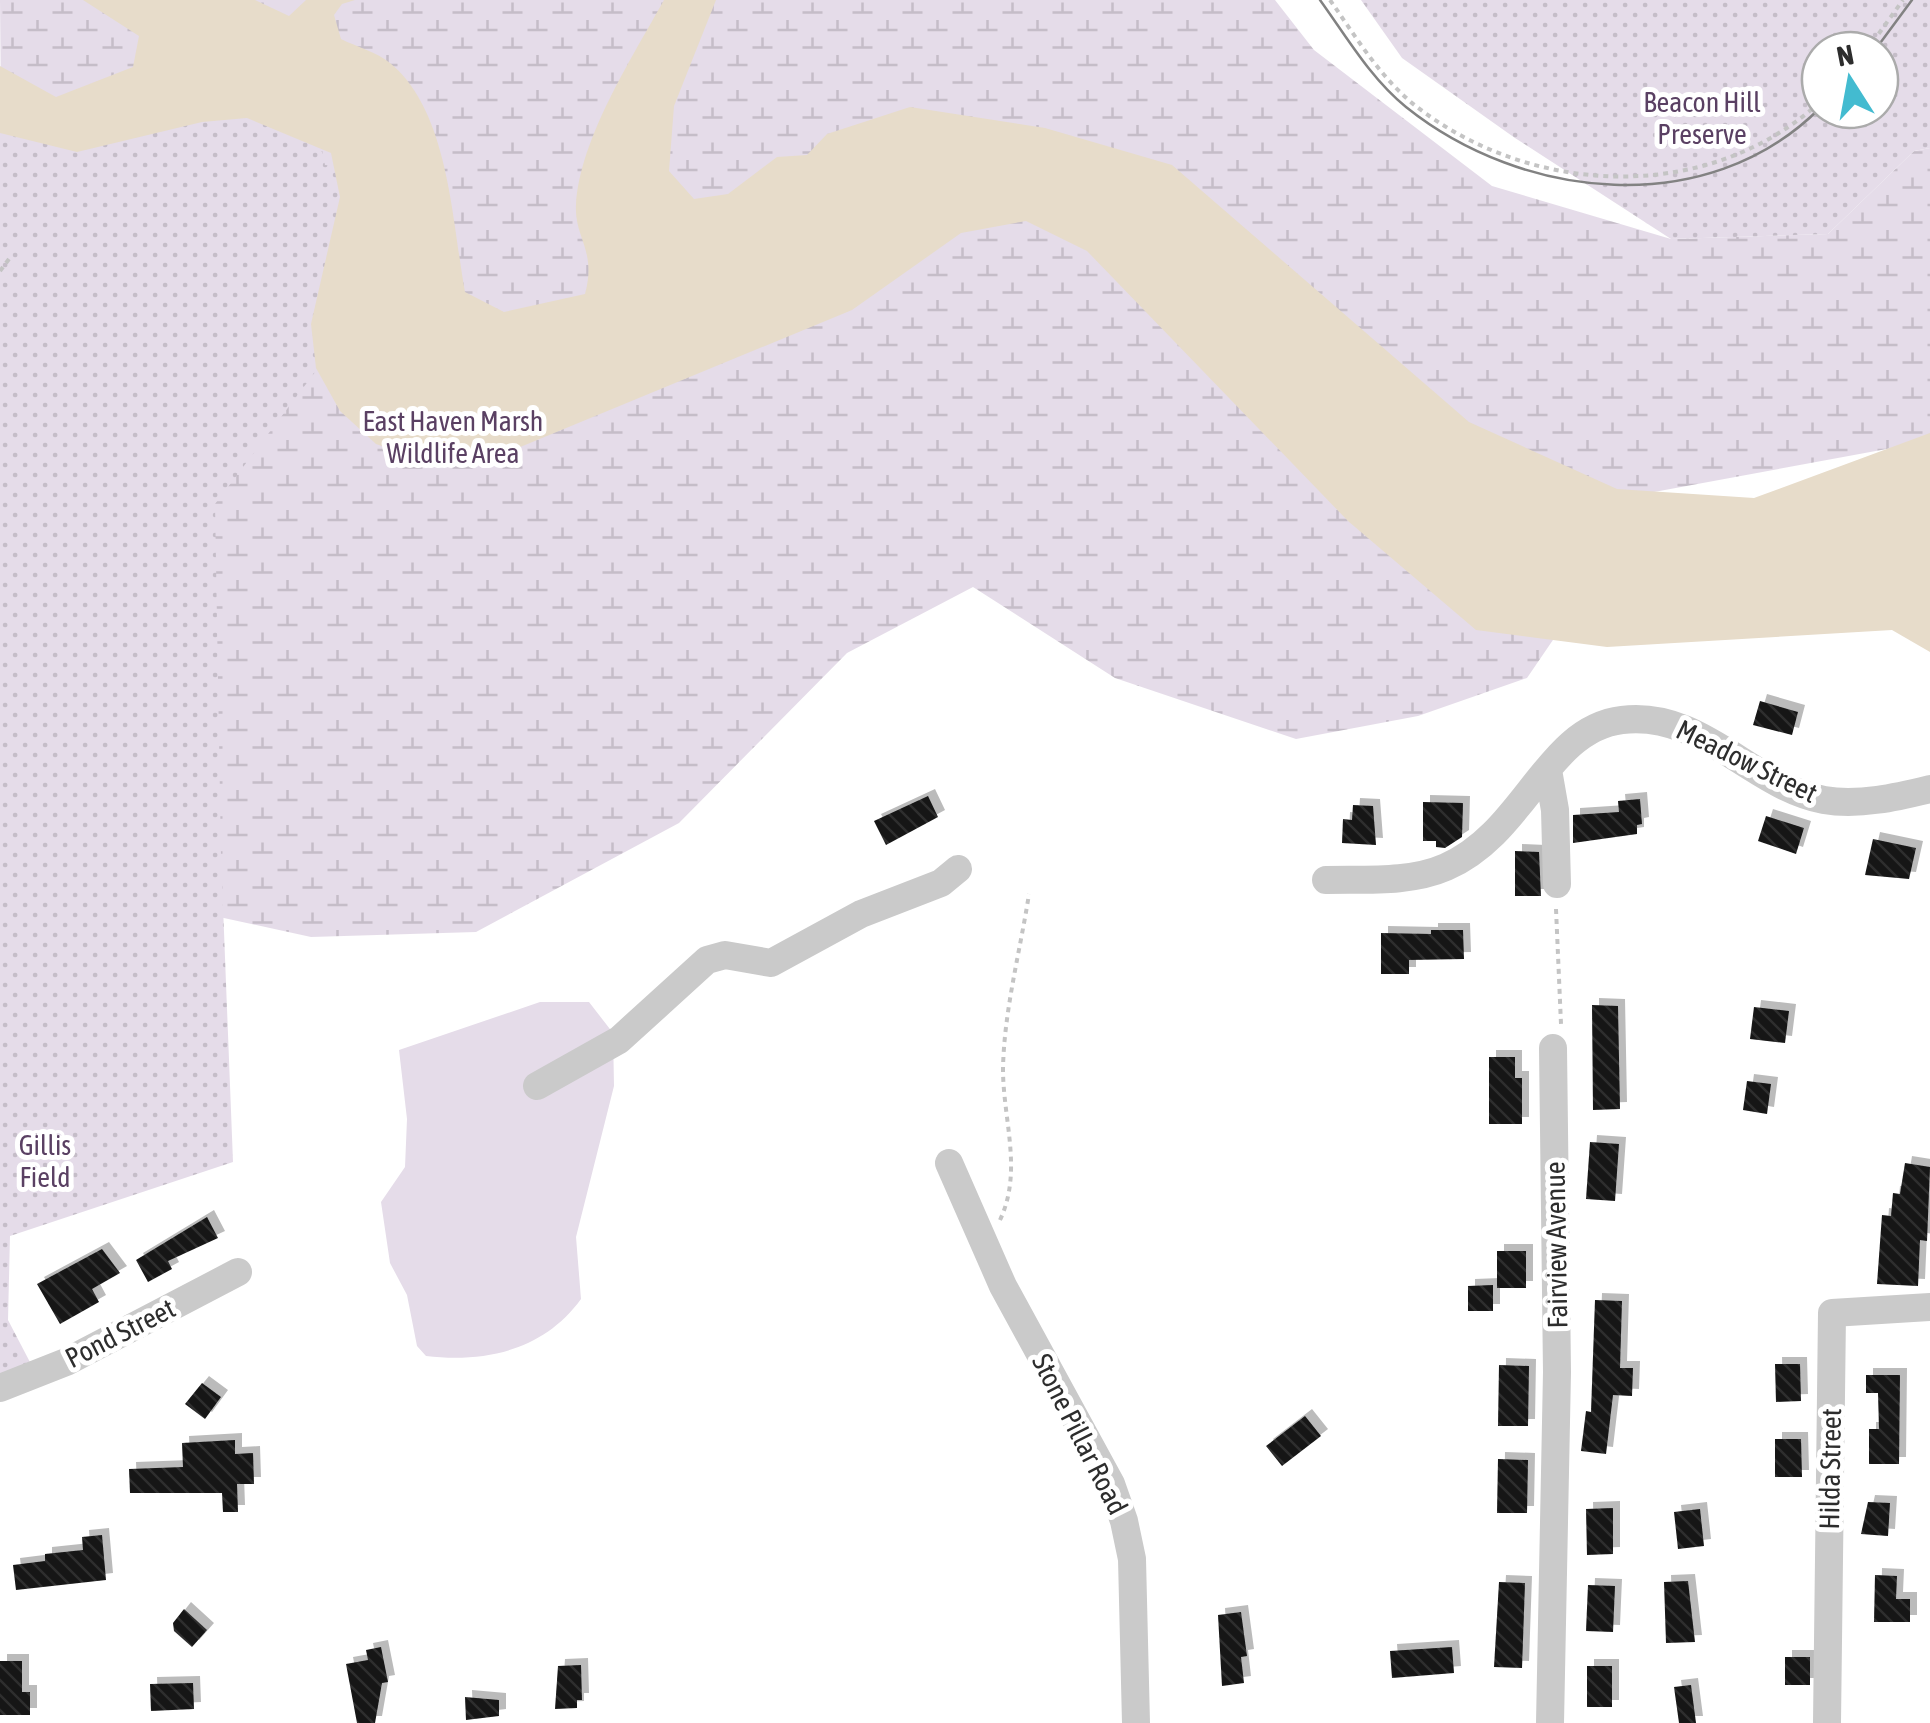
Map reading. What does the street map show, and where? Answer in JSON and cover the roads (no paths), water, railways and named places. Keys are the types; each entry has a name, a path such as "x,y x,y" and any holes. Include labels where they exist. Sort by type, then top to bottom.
{"street":[{"name":"Meadow Street","path":"1326,880 1419,876 1445,868 1502,829 1565,744 1599,724 1646,718 1689,731 1821,799 1867,800 1930,789"},
{"path":"1548,770 1555,810 1557,884"},
{"path":"538,1086 618,1040 707,960 725,955 772,963 861,914 940,882 958,868"},
{"name":"Fairview Avenue","path":"1550,1723 1558,1319 1553,1048"},
{"name":"Stone Pillar Road","path":"950,1162 982,1240 1111,1484 1124,1521 1132,1559 1136,1723"},
{"name":"Pond Street","path":"0,1388 84,1353 238,1272"},
{"name":"Hilda Street","path":"1827,1723 1832,1313 1930,1306"}],"tram line":[{"path":"1320,0 1370,70 1406,107 1452,138 1504,162 1558,178 1614,185 1670,182 1724,169 1775,144 1800,124"},
{"path":"1890,30 1912,0"}],"park label":[{"name":"Beacon Hill Preserve","path":"1702,118"},
{"name":"East Haven Marsh Wildlife Area","path":"453,437"},
{"name":"Gillis Field","path":"45,1161"}]}
